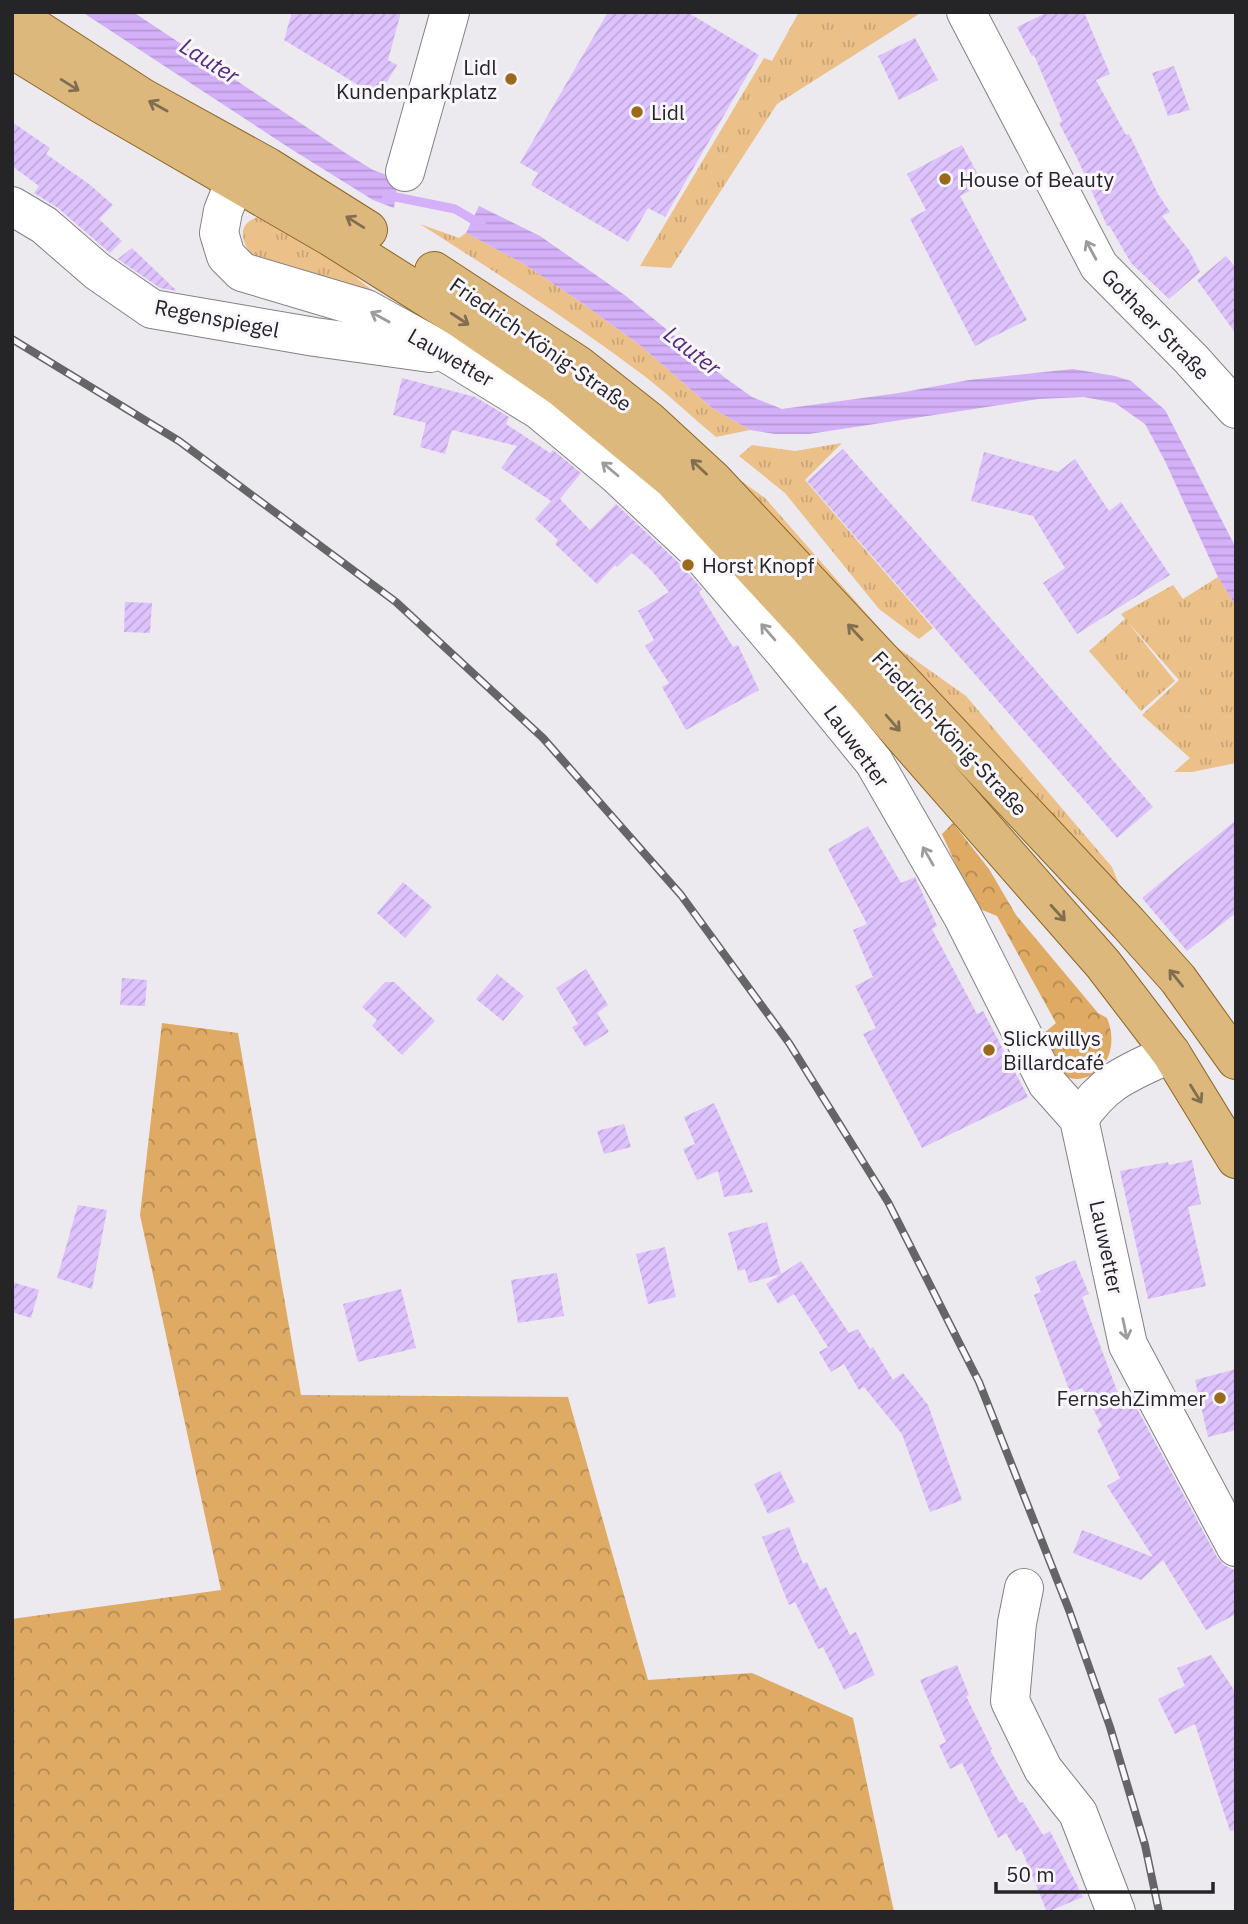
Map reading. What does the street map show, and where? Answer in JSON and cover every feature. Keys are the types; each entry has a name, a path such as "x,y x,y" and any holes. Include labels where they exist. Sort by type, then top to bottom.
{"main road":[{"name":"Friedrich-König-Straße","path":"12,13 143,98 268,167 488,304 578,365 649,421 713,480 1128,923 1178,979 1236,1060"},
{"name":"Friedrich-König-Straße","path":"12,49 464,321 541,373 618,432 672,479 817,637 1103,964 1171,1053 1236,1159"}],"street":[{"path":"405,172 450,12"},
{"name":"Gothaer Straße","path":"966,12 1099,266 1236,409"},
{"name":"Lauwetter","path":"235,181 223,211 219,233 226,256 242,272 366,309 453,357 539,410 617,475 698,551 874,761 962,915 1047,1083 1079,1119 1128,1345 1236,1547"},
{"name":"Regenspiegel","path":"12,206 44,225 97,271 152,309 453,357"},
{"path":"1079,1119 1092,1100 1110,1083 1171,1053"},
{"path":"1024,1588 1017,1623 1010,1701 1043,1769 1078,1813 1116,1912"}],"green space":[{"path":"799,12 922,12 777,104 671,268 640,266 764,58 772,61"},
{"path":"265,215 340,261 348,271 378,295 251,255 244,241 243,229 250,221"},
{"path":"420,224 459,238 466,233 524,264 641,346 712,408 750,430 716,437 656,385 619,358"},
{"path":"842,443 805,480 933,628 919,639 879,609 785,493 739,456 752,445 795,451"},
{"path":"713,461 765,498 894,645 966,696 1112,867 1123,894"},
{"path":"1218,577 1236,606 1236,763 1192,772 1174,772 1190,758 1142,715 1179,680 1126,620 1175,681 1141,711 1089,651 1125,619 1121,614 1173,585 1183,599"},
{"path":"953,823 989,869 1016,915 1098,1013 1107,1018 1111,1034 1110,1051 1102,1066 1089,1076 1073,1079 1065,1076 1053,1062 1043,1034 1056,1023 997,916 975,907 942,834"},
{"path":"162,1023 238,1033 301,1395 568,1397 648,1680 752,1673 853,1718 894,1912 12,1912 12,1619 221,1590 140,1215"}],"shaded area":[{"path":"82,12 133,12 347,154 373,170 398,179 394,208 373,200 291,149"},
{"path":"479,206 540,236 626,296 724,377 752,397 782,409 899,393 969,380 1073,369 1131,381 1165,410 1236,548 1236,606 1218,577 1165,461 1145,424 1115,403 1084,397 1039,399 809,434 775,434 750,430 712,408 641,346 582,303 524,264 466,233"}],"building":[{"path":"292,12 401,12 388,60 397,65 378,97 284,40"},
{"path":"608,12 687,12 759,55 665,217 648,208 628,242 531,185 538,173 520,163"},
{"path":"1048,12 1084,12 1110,74 1096,80 1126,135 1129,134 1158,194 1170,212 1162,216 1189,250 1200,272 1169,299 1131,263 1109,225 1107,226 1059,123 1062,121 1034,55 1032,56 1017,27"},
{"path":"915,38 938,80 899,100 878,56"},
{"path":"1174,66 1190,110 1168,116 1152,73"},
{"path":"12,122 50,148 46,154 89,184 113,205 99,219 122,241 110,253 58,208 34,193 39,186 12,166"},
{"path":"962,145 983,184 960,196 1027,320 975,346 910,219 926,210 907,174"},
{"path":"132,248 177,291 160,288 118,259"},
{"path":"1226,256 1236,268 1236,334 1197,280"},
{"path":"402,378 475,397 509,417 506,424 550,453 553,450 581,473 560,499 590,530 616,504 682,566 702,589 699,592 733,647 738,645 759,690 686,730 662,687 669,683 645,646 654,640 638,611 669,592 652,571 632,553 617,567 615,565 597,584 555,544 558,540 535,519 551,501 501,468 517,446 452,430 445,454 420,447 426,423 393,415"},
{"path":"843,449 1153,807 1117,838 807,481"},
{"path":"984,452 1058,472 1075,459 1109,511 1121,502 1170,575 1077,634 1043,583 1065,568 1033,516 971,501"},
{"path":"125,602 152,603 150,633 124,632"},
{"path":"1236,820 1236,913 1187,951 1142,898"},
{"path":"868,826 901,883 915,877 937,926 932,929 977,1014 983,1011 1028,1097 922,1148 863,1034 876,1028 855,986 873,977 853,930 867,924 828,849"},
{"path":"403,882 432,907 405,938 377,913"},
{"path":"586,969 608,1005 597,1013 609,1032 585,1047 572,1027 578,1024 556,988"},
{"path":"497,974 524,996 503,1021 476,999"},
{"path":"122,978 147,980 145,1006 120,1005"},
{"path":"385,982 394,982 435,1021 402,1055 372,1026 377,1020 362,1007"},
{"path":"714,1103 753,1192 724,1197 718,1171 697,1180 683,1149 695,1144 684,1117"},
{"path":"624,1124 631,1147 604,1154 597,1131"},
{"path":"1192,1160 1201,1204 1188,1207 1206,1286 1148,1299 1120,1171"},
{"path":"78,1205 107,1210 92,1289 57,1278"},
{"path":"767,1222 781,1274 749,1283 745,1269 738,1271 728,1233"},
{"path":"665,1247 676,1297 648,1304 636,1254"},
{"path":"1075,1260 1089,1294 1082,1297 1119,1396 1128,1392 1217,1557 1224,1565 1236,1571 1236,1614 1206,1630 1163,1560 1141,1580 1073,1553 1082,1530 1153,1557 1107,1486 1120,1478 1097,1430 1102,1426 1082,1388 1070,1392 1034,1295 1041,1292 1035,1277"},
{"path":"801,1261 849,1333 858,1329 870,1349 873,1347 893,1380 903,1373 928,1405 962,1500 930,1512 902,1434 864,1387 859,1390 844,1364 831,1372 819,1352 828,1347 794,1294 778,1304 766,1284"},
{"path":"557,1273 564,1316 518,1323 511,1280"},
{"path":"12,1282 39,1290 31,1318 12,1312"},
{"path":"401,1289 416,1348 358,1362 343,1304"},
{"path":"1236,1369 1236,1430 1208,1437 1195,1380"},
{"path":"780,1471 795,1502 768,1514 754,1484"},
{"path":"789,1527 803,1564 807,1562 820,1590 826,1587 850,1635 856,1632 875,1675 844,1690 823,1647 818,1649 795,1602 789,1605 762,1537"},
{"path":"1211,1655 1236,1693 1236,1830 1230,1831 1195,1724 1175,1734 1158,1699 1185,1686 1177,1668"},
{"path":"957,1665 969,1695 966,1696 992,1749 990,1750 1020,1803 1023,1802 1043,1835 1050,1831 1083,1897 1047,1912 1021,1848 1016,1851 1006,1833 998,1838 962,1763 950,1769 939,1745 946,1742 920,1680"}],"waterway":[{"name":"Lauter","path":"386,195 455,209 482,225"}],"railway":[{"path":"12,339 179,441 396,602 543,738 681,895 789,1043 888,1202 979,1382 1069,1610 1110,1727 1145,1845 1159,1912"}],"place":[{"name":"Lidl Kundenparkplatz","path":"511,79"},
{"name":"Lidl","path":"637,112"},
{"name":"House of Beauty","path":"945,179"},
{"name":"Horst Knopf","path":"688,565"},
{"name":"Slickwillys Billardcafé","path":"989,1050"},
{"name":"FernsehZimmer","path":"1220,1398"}]}
